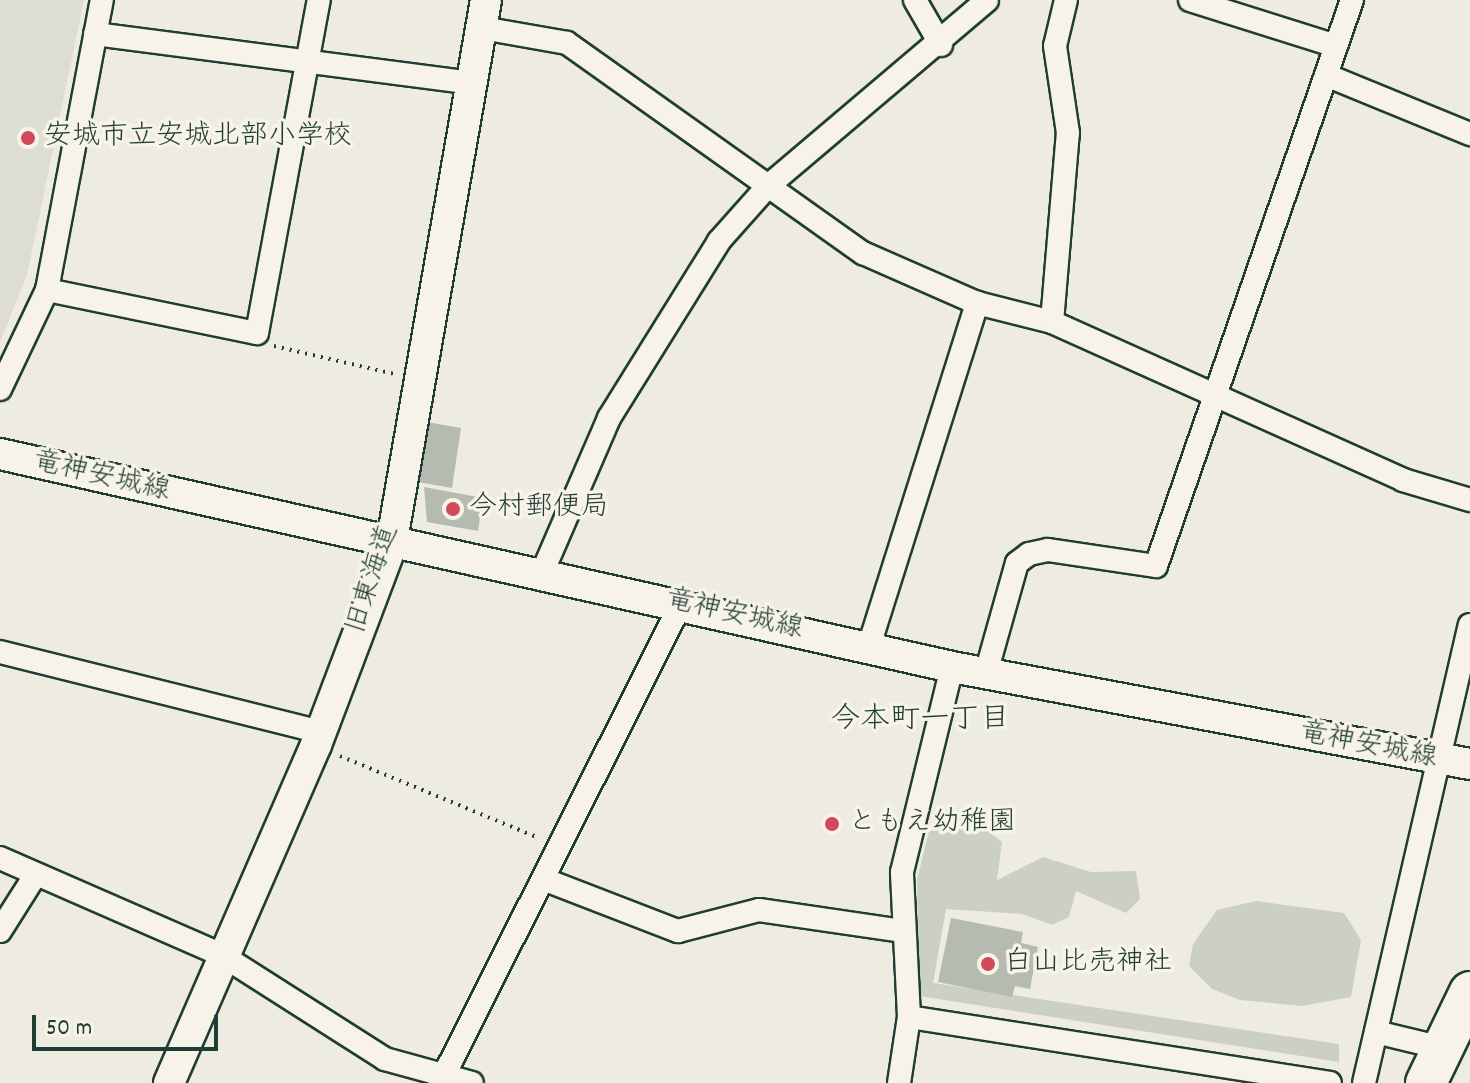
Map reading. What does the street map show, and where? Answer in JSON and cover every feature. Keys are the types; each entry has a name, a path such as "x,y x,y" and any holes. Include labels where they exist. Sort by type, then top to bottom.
{"highway":[{"path":"1434,1065 1470,992"}],"street":[{"path":"0,389 47,290 102,0"},
{"path":"47,290 257,333 319,0"},
{"path":"915,0 941,45"},
{"path":"542,573 609,418 719,241 768,186 941,45 987,0"},
{"path":"1052,322 1068,133 1055,46 1066,0"},
{"path":"1190,0 1336,46"},
{"path":"986,673 1017,563 1029,554 1048,550 1156,566 1336,46 1348,3"},
{"path":"484,14 567,43 863,253 977,303 1052,322 1213,398 1403,480 1470,500"},
{"name":"旧東海道","path":"169,1083 220,954 318,739 391,546 415,379 484,14"},
{"path":"95,34 307,59 470,83"},
{"path":"1326,75 1470,134"},
{"path":"869,646 977,303"},
{"name":"竜神安城線","path":"0,454 391,546 542,573 952,667 1455,763"},
{"path":"442,1078 681,604"},
{"path":"1364,1083 1376,1032 1455,763 1470,625"},
{"path":"0,652 318,739"},
{"path":"899,1083 909,1017 902,872 952,667"},
{"path":"0,858 220,954 385,1059 442,1078 472,1083"},
{"path":"0,931 36,874"},
{"path":"543,879 678,931 759,910 903,931"},
{"path":"909,1017 1330,1083"},
{"path":"1376,1032 1434,1065"}],"path":[{"path":"257,333 266,344 415,379"},
{"path":"318,739 560,846"}],"shaded area":[{"name":"安城市立安城北部小学校","path":"0,0 84,0 27,275 0,342"},
{"path":"966,814 1002,842 997,880 1043,857 1091,872 1136,871 1140,899 1126,913 1076,891 1069,917 1052,925 1022,914 946,909 933,983 1339,1044 1339,1062 919,996 917,880 929,831"},
{"path":"1256,901 1344,913 1361,940 1351,997 1302,1006 1240,1000 1212,989 1189,966 1193,944 1217,910"}],"building":[{"path":"421,421 461,428 452,488 412,481"},
{"path":"424,487 483,498 478,531 427,522"},
{"name":"白山比売神社","path":"951,918 1023,932 1021,943 1038,947 1030,989 1015,986 1012,997 938,982"}],"place":[{"name":"安城市立安城北部小学校","path":"28,138"},
{"name":"今村郵便局","path":"453,509"},
{"name":"ともえ幼稚園","path":"832,824"},
{"name":"白山比売神社","path":"988,964"}],"district":[{"name":"今本町一丁目","path":"920,722"}]}
